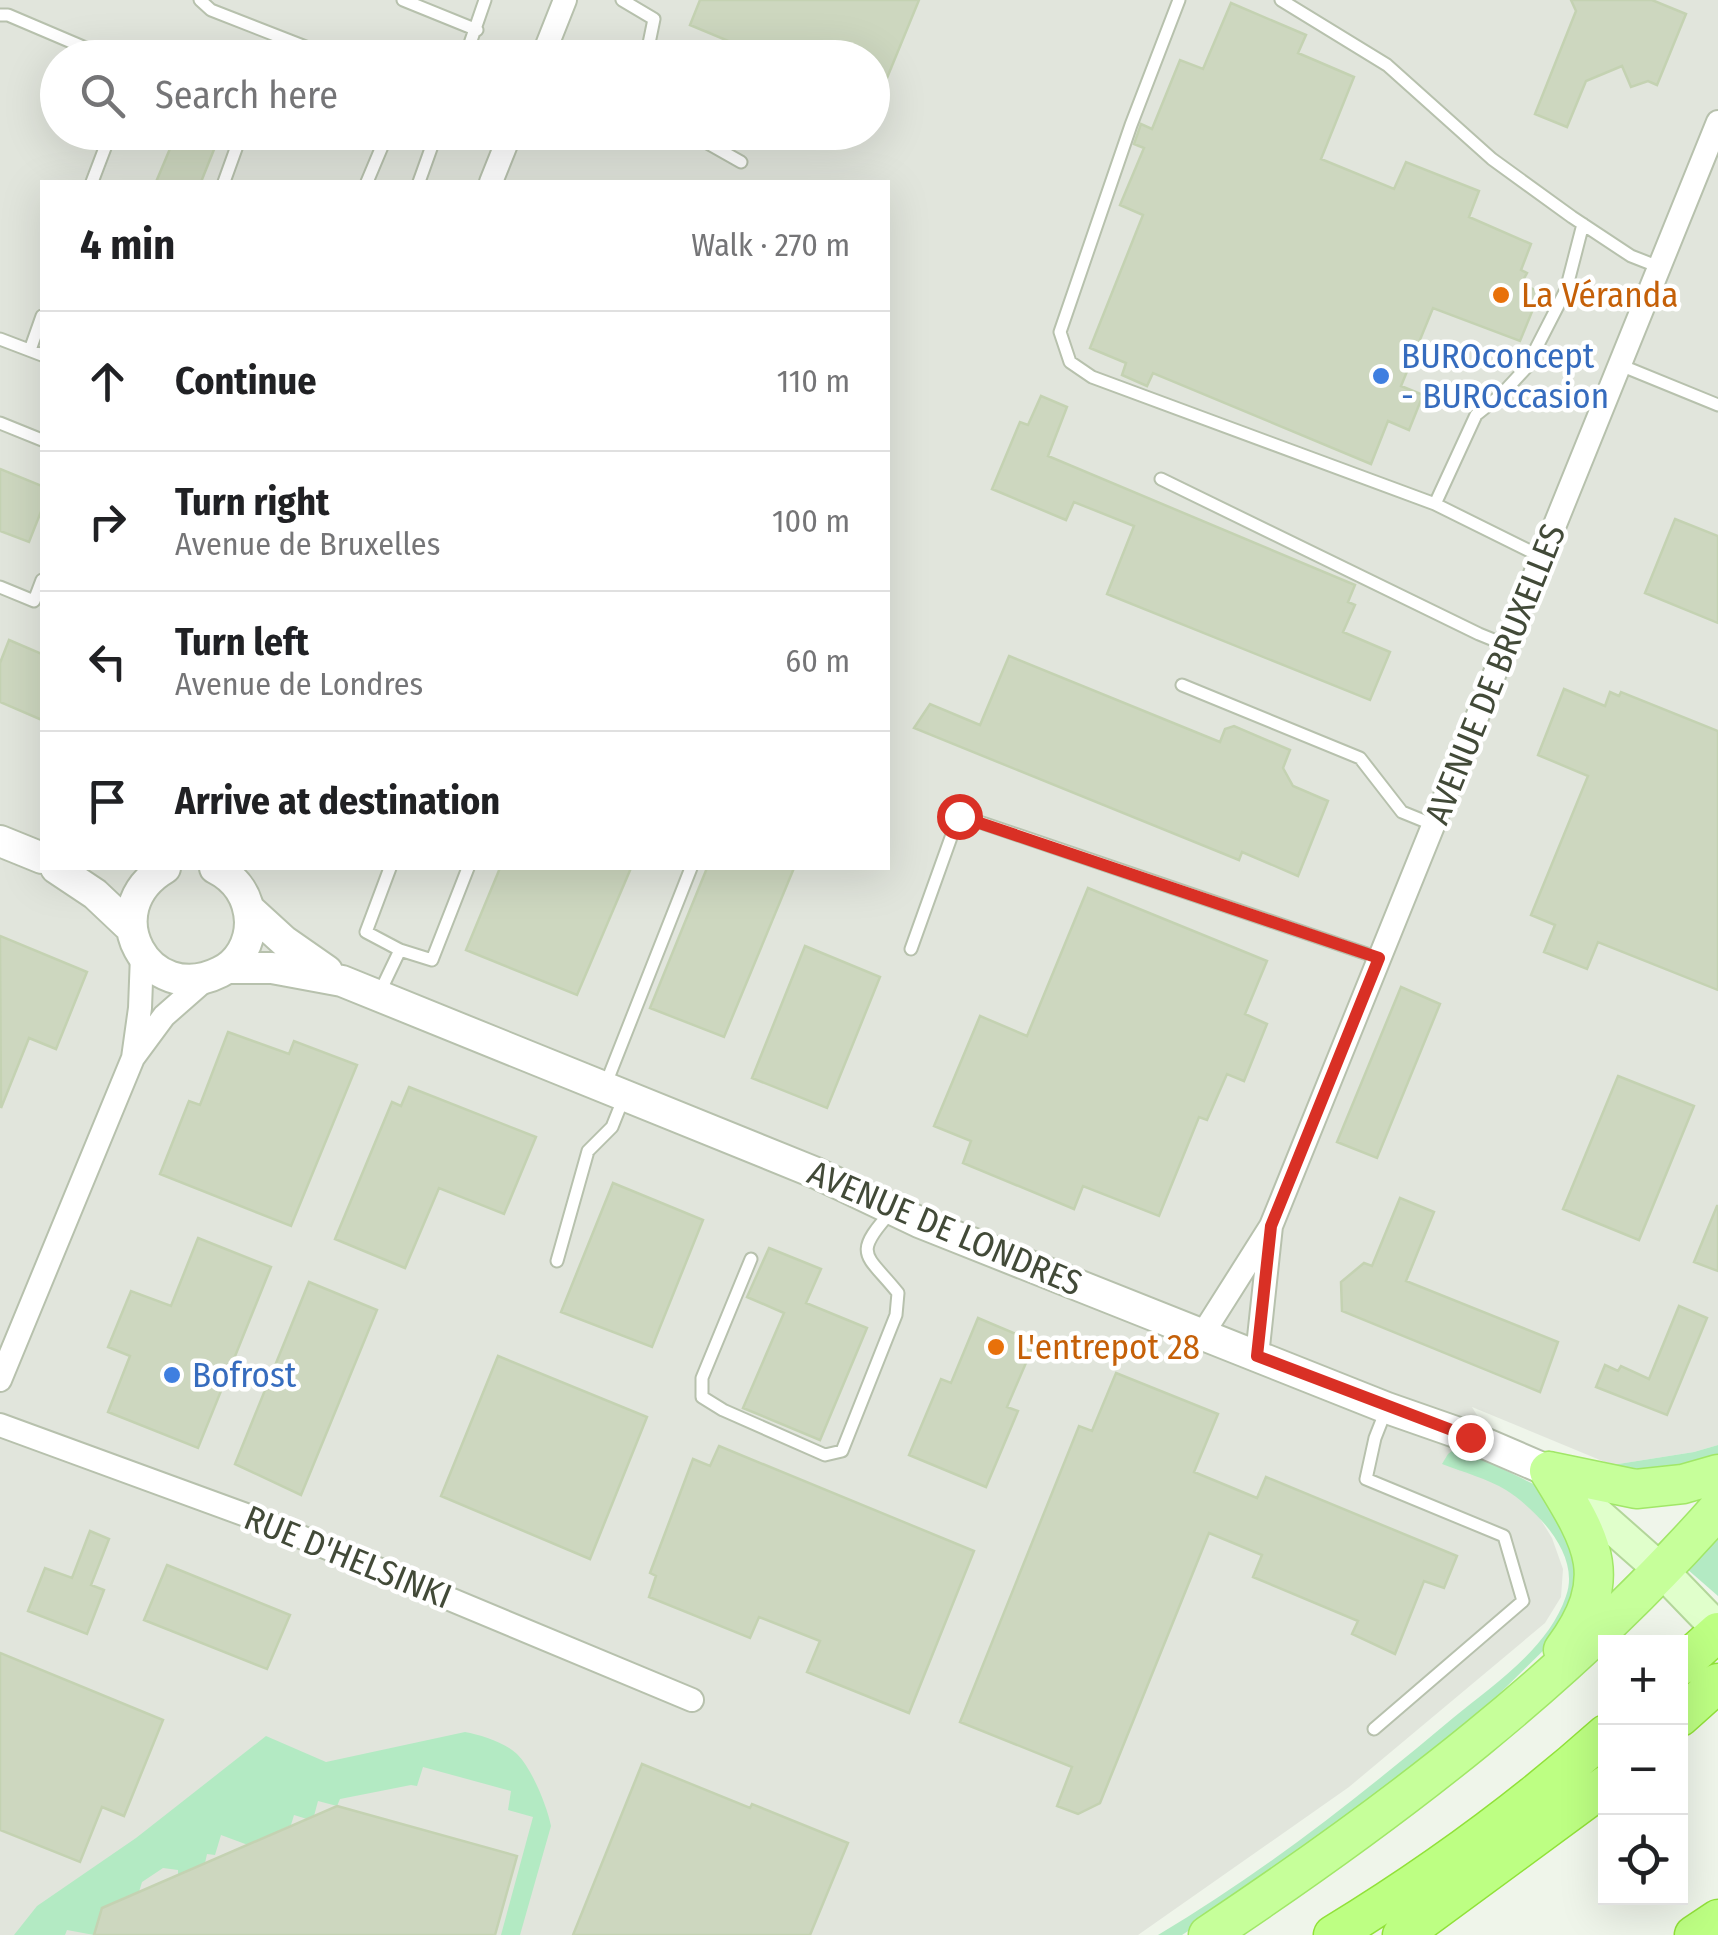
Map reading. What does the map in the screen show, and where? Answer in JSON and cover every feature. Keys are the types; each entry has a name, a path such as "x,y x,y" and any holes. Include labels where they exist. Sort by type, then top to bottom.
{"highway":[{"path":"1688,1655 1711,1622"},
{"path":"1688,1710 1718,1682"},
{"path":"1332,1935 1396,1897 1598,1740"},
{"path":"1402,1935 1598,1791"},
{"path":"1694,1935 1718,1918"}],"main road":[{"path":"1549,1472 1636,1489 1684,1484 1718,1474"},
{"path":"1549,1472 1662,1572 1711,1622"},
{"path":"1525,1700 1572,1638 1590,1607 1595,1588 1591,1552 1584,1534 1549,1472"},
{"path":"1208,1935 1397,1804 1561,1670 1662,1572 1718,1509"}],"street":[{"path":"549,40 565,0"},
{"name":"AVENUE DE BRUXELLES","path":"1202,1335 1271,1226 1718,122"},
{"path":"492,180 504,150"},
{"path":"0,841 40,858"},
{"path":"60,870 95,894 137,942"},
{"path":"133,1058 140,1008 131,908 137,894 161,870"},
{"name":"AVENUE DE LONDRES","path":"218,870 243,888 284,941 342,981 816,1173 894,1210 1387,1408 1470,1437 1549,1472"},
{"path":"0,1380 133,1058 164,1016 217,974 246,942 243,888"},
{"name":"AVENUE DE LONDRES","path":"137,942 166,976 185,981 272,968 342,981"},
{"name":"AVENUE DE BRUXELLES","path":"1257,1356 1271,1226"},
{"name":"RUE D'HELSINKI","path":"0,1425 264,1522 692,1700"}],"lane":[{"path":"200,0 211,10 288,40"},
{"path":"403,0 477,30"},
{"path":"473,40 485,0"},
{"path":"622,0 654,18 650,40"},
{"path":"1179,0 1131,124 1060,332 1070,362 1092,377 1435,504 1542,557"},
{"path":"1281,0 1388,65 1492,159 1583,224 1632,256 1660,267"},
{"path":"0,16 8,15 67,40"},
{"path":"93,180 104,150"},
{"path":"225,180 236,150"},
{"path":"369,180 380,150"},
{"path":"420,180 430,150"},
{"path":"720,150 741,162"},
{"path":"1435,504 1476,415 1502,396 1526,368 1566,290 1583,224"},
{"path":"0,339 36,353"},
{"path":"1620,365 1718,405"},
{"path":"0,423 40,439"},
{"path":"1161,479 1506,645"},
{"path":"0,587 38,603"},
{"path":"1182,685 1360,758 1402,812 1434,825"},
{"path":"911,949 959,816 1379,958"},
{"path":"389,870 366,932 400,950 432,960 467,870"},
{"path":"556,1261 588,1151 612,1128 615,1090 690,870"},
{"path":"378,996 400,950"},
{"path":"750,1259 702,1378 702,1397 722,1410 826,1455 842,1452 896,1315 898,1293 869,1261 866,1250 873,1232 894,1210"},
{"path":"1374,1728 1524,1601 1504,1536 1366,1480 1375,1438 1387,1408"}],"shaded area":[{"path":"0,0 1718,0 1718,1445 1612,1465 1472,1407 1552,1538 1563,1569 1561,1597 1545,1623 1349,1787 1138,1935 0,1935"}],"green space":[{"path":"1718,1445 1718,1464 1658,1477 1612,1465 1694,1452"},
{"path":"1457,1447 1548,1491 1582,1579 1552,1642 1493,1700 1401,1776 1233,1902 1182,1935 1158,1935 1273,1860 1382,1776 1502,1679 1533,1649 1558,1615 1569,1580 1562,1550 1553,1535 1531,1509 1506,1490 1442,1464"},
{"path":"1718,1534 1718,1596 1687,1569"},
{"path":"465,1732 492,1740 517,1754 533,1778 549,1818 551,1826 520,1935 501,1935 533,1817 508,1810 511,1791 423,1767 417,1786 340,1799 337,1806 318,1801 314,1816 307,1819 294,1815 291,1825 248,1845 221,1835 215,1855 207,1854 205,1863 178,1875 178,1870 163,1868 142,1882 139,1892 94,1935 67,1930 65,1935 14,1935 37,1906 136,1838 266,1736 326,1762"}],"building":[{"path":"700,0 919,0 890,71 890,40 726,40 690,25"},
{"path":"1571,0 1652,0 1686,14 1657,85 1648,81 1631,87 1622,66 1586,81 1567,127 1535,114 1576,11"},
{"path":"1231,3 1306,35 1298,53 1354,77 1321,159 1394,189 1406,162 1479,191 1469,217 1531,244 1521,270 1527,273 1521,284 1540,292 1520,341 1433,308 1401,386 1423,395 1409,430 1388,421 1371,464 1153,373 1147,386 1122,375 1126,363 1090,348 1143,215 1120,205 1144,148 1134,144 1141,124 1152,129 1180,60 1203,69"},
{"path":"169,150 214,150 202,180 157,180"},
{"path":"1041,396 1067,407 1048,456 1355,585 1348,602 1355,605 1343,632 1390,652 1370,700 1107,594 1134,526 1074,502 1066,520 992,489 1020,422 1028,425"},
{"path":"0,469 40,485 40,514 29,542 0,531"},
{"path":"1675,519 1718,536 1718,623 1645,593"},
{"path":"9,640 40,653 40,719 0,702 0,663"},
{"path":"1009,656 1220,742 1225,729 1234,726 1290,750 1283,768 1293,786 1328,801 1298,876 1242,852 1239,860 914,728 930,704 980,725"},
{"path":"1564,689 1605,706 1610,692 1619,696 1621,692 1718,731 1718,990 1598,942 1587,969 1544,952 1555,925 1531,915 1588,776 1538,755"},
{"path":"499,870 630,870 577,995 466,950"},
{"path":"706,870 793,870 724,1037 650,1008"},
{"path":"1088,888 1267,961 1245,1014 1267,1024 1244,1081 1227,1074 1207,1120 1199,1117 1159,1216 1083,1186 1074,1209 963,1163 971,1141 934,1126 980,1016 1027,1036"},
{"path":"0,936 87,972 56,1049 29,1038 1,1108"},
{"path":"805,946 880,977 827,1108 752,1078"},
{"path":"1401,987 1440,1004 1377,1158 1337,1142"},
{"path":"228,1032 289,1054 294,1041 357,1065 291,1226 160,1174 189,1101 200,1105"},
{"path":"1618,1076 1694,1106 1639,1240 1563,1209"},
{"path":"409,1087 536,1137 504,1214 439,1188 405,1268 335,1239 392,1102 401,1106"},
{"path":"613,1183 703,1220 652,1347 561,1312"},
{"path":"1400,1198 1434,1212 1406,1281 1558,1342 1540,1392 1342,1311 1341,1282 1364,1263 1372,1266"},
{"path":"1718,1206 1718,1271 1694,1262"},
{"path":"198,1238 271,1267 198,1448 108,1412 130,1356 108,1347 131,1291 171,1306"},
{"path":"769,1248 821,1269 806,1303 867,1328 820,1440 743,1408 784,1313 747,1297"},
{"path":"309,1282 377,1310 301,1495 235,1464"},
{"path":"1679,1306 1707,1318 1667,1415 1596,1387 1605,1365 1618,1371 1621,1366 1649,1379"},
{"path":"978,1318 1035,1342 1007,1407 1018,1411 986,1487 909,1455 941,1379 951,1383"},
{"path":"498,1356 647,1417 590,1559 441,1496"},
{"path":"1116,1373 1218,1414 1194,1472 1257,1498 1266,1477 1457,1556 1444,1588 1424,1581 1395,1654 1352,1634 1358,1621 1253,1577 1262,1555 1209,1533 1100,1803 1078,1814 1057,1806 1072,1767 960,1722 1079,1426 1092,1431"},
{"path":"719,1446 974,1551 909,1713 807,1672 820,1641 759,1617 750,1638 649,1597 656,1576 650,1573 693,1459 710,1466"},
{"path":"90,1531 109,1539 91,1585 104,1590 87,1634 28,1611 45,1568 72,1578"},
{"path":"167,1565 290,1615 267,1669 144,1620"},
{"path":"0,1653 163,1720 124,1816 102,1807 80,1862 0,1830"},
{"path":"642,1764 848,1843 810,1935 573,1935"},
{"path":"337,1806 517,1856 495,1935 94,1935 102,1908"}],"place":[{"name":"La Véranda","path":"1501,295"},
{"name":"BUROconcept - BUROccasion","path":"1381,376"},
{"name":"L'entrepot 28","path":"996,1347"},
{"name":"Bofrost","path":"172,1375"}],"route":[{"path":"959,816 1379,958 1271,1226 1257,1356 1470,1437"}]}
